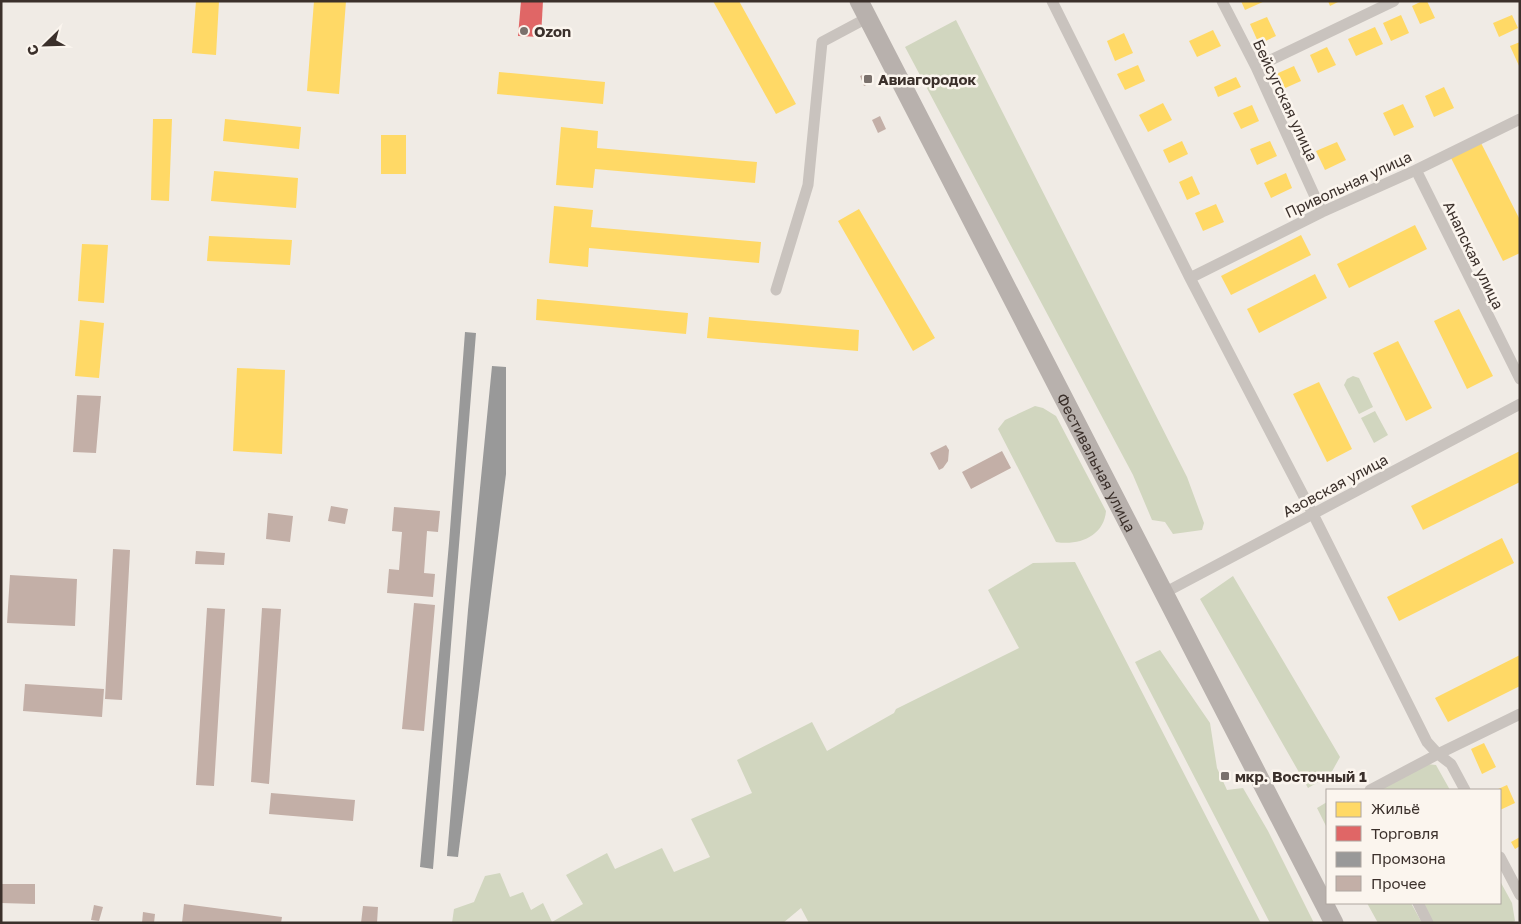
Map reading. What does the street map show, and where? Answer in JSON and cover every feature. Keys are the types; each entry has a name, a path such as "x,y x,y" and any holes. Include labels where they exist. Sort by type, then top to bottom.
{"main road":[{"name":"Фестивальная улица","path":"863,10 1334,923"}],"street":[{"path":"1052,1 1190,278 1313,514 1427,742 1451,764 1464,789"},
{"name":"Бейсугская улица","path":"1222,1 1256,67 1322,212"},
{"path":"1256,67 1377,5 1394,1"},
{"path":"776,290 808,185 822,42 863,10"},
{"name":"Привольная улица","path":"1190,278 1322,212 1416,170 1520,119"},
{"name":"Анапская улица","path":"1416,170 1520,379"},
{"name":"Азовская улица","path":"1164,593 1520,404"},
{"path":"1372,789 1520,714"},
{"path":"1501,859 1520,895"},
{"path":"1418,904 1428,923"}],"green space":[{"path":"956,20 1187,477 1204,523 1202,530 1173,534 1165,522 1152,520 1133,475 905,47"},
{"path":"1353,376 1359,378 1373,407 1359,414 1344,385 1347,379"},
{"path":"1035,406 1043,408 1056,416 1106,511 1101,527 1081,541 1056,542 998,429 1005,420"},
{"path":"1375,411 1388,435 1374,443 1361,418"},
{"path":"1075,562 1261,923 809,923 801,908 783,923 452,923 454,909 474,902 485,876 500,873 510,897 523,892 531,910 543,903 552,922 583,904 566,875 607,853 615,869 662,848 674,872 710,857 691,819 752,793 737,760 812,722 827,751 894,713 896,709 1019,648 988,590 1033,563"},
{"path":"1233,576 1340,757 1330,775 1308,788 1200,599"},
{"path":"1160,650 1210,723 1217,768 1227,790 1243,788 1268,831 1314,923 1270,923 1135,662"},
{"path":"1427,764 1436,765 1449,789 1378,789"},
{"path":"1326,803 1326,826 1317,808"},
{"path":"1501,883 1512,903 1515,921 1511,923 1431,923 1422,904 1501,904"},
{"path":"1368,904 1412,904 1422,923 1378,923"}],"building: Жильё":[{"path":"196,1 219,1 216,55 192,53"},
{"path":"314,1 346,1 339,94 307,91"},
{"path":"713,1 739,1 796,104 776,114"},
{"path":"1241,1 1265,1 1245,10"},
{"path":"1328,1 1340,1 1330,6"},
{"path":"1422,1 1427,1 1435,18 1420,24 1412,6"},
{"path":"1401,15 1409,33 1391,41 1383,23"},
{"path":"1512,15 1518,28 1499,37 1493,23"},
{"path":"1267,17 1276,36 1259,44 1250,24"},
{"path":"1375,27 1383,44 1356,56 1348,39"},
{"path":"1213,30 1221,46 1197,57 1189,41"},
{"path":"1124,33 1133,53 1115,61 1107,41"},
{"path":"1520,42 1520,68 1510,46"},
{"path":"1327,47 1336,65 1318,73 1310,55"},
{"path":"1138,65 1145,81 1125,90 1117,74"},
{"path":"1294,66 1301,81 1283,89 1276,74"},
{"path":"499,72 605,82 603,104 497,94"},
{"path":"1236,77 1241,87 1218,97 1214,87"},
{"path":"1444,87 1454,108 1434,117 1425,96"},
{"path":"1163,103 1172,120 1148,132 1139,115"},
{"path":"1403,104 1414,127 1394,136 1383,113"},
{"path":"1252,105 1259,121 1241,129 1233,113"},
{"path":"153,119 172,119 169,201 151,200"},
{"path":"225,119 301,127 299,149 223,141"},
{"path":"561,127 598,131 597,148 757,162 755,183 595,169 593,188 556,185"},
{"path":"381,135 406,135 406,174 381,174"},
{"path":"1182,141 1188,154 1169,163 1163,150"},
{"path":"1270,141 1277,156 1257,165 1250,149"},
{"path":"1337,142 1346,160 1325,170 1316,151"},
{"path":"1481,143 1520,220 1520,253 1503,261 1451,158"},
{"path":"214,171 298,178 296,208 211,201"},
{"path":"1286,173 1292,188 1271,198 1264,183"},
{"path":"1192,176 1200,194 1187,200 1179,182"},
{"path":"1216,204 1224,222 1203,231 1195,213"},
{"path":"554,206 593,210 591,227 761,242 759,263 589,248 588,267 549,263"},
{"path":"859,209 935,338 913,351 838,221"},
{"path":"1415,225 1427,249 1349,288 1337,264"},
{"path":"1301,235 1311,255 1231,295 1221,276"},
{"path":"209,236 292,240 290,265 207,261"},
{"path":"82,244 108,245 104,303 78,301"},
{"path":"1315,274 1327,298 1259,333 1247,309"},
{"path":"537,299 688,313 686,334 536,320"},
{"path":"1459,309 1493,376 1467,389 1434,321"},
{"path":"709,317 859,330 858,351 707,338"},
{"path":"80,320 104,323 99,378 75,376"},
{"path":"1398,341 1432,408 1406,421 1373,353"},
{"path":"237,368 285,370 282,454 233,451"},
{"path":"1319,382 1352,449 1327,462 1293,394"},
{"path":"1520,451 1520,482 1423,530 1411,506"},
{"path":"1502,538 1514,563 1399,621 1387,597"},
{"path":"1520,655 1520,686 1448,722 1435,698"},
{"path":"1484,743 1496,767 1482,774 1471,749"},
{"path":"1507,785 1515,803 1501,810 1501,789 1498,789"},
{"path":"1520,837 1520,846 1515,849 1511,842"}],"building: Торговля":[{"path":"521,1 543,1 541,37 518,36"}],"building: Промзона":[{"path":"465,332 476,333 433,869 420,867 449,543"},
{"path":"492,366 506,367 506,474 458,857 447,856 468,610"}],"building: Прочее":[{"path":"867,73 871,83 864,86 860,76"},
{"path":"880,116 886,129 878,133 872,120"},
{"path":"77,395 101,396 96,453 73,452"},
{"path":"946,445 949,450 948,461 939,470 930,453"},
{"path":"1002,451 1011,468 971,489 962,472"},
{"path":"331,506 348,509 345,524 328,521"},
{"path":"394,507 440,511 438,532 427,531 424,573 435,574 433,597 387,593 389,569 399,570 402,532 392,531"},
{"path":"268,513 293,516 290,542 266,539"},
{"path":"113,549 130,550 122,700 105,699"},
{"path":"196,551 225,553 224,565 195,564"},
{"path":"10,575 77,579 75,626 7,623"},
{"path":"414,603 435,605 424,731 402,729"},
{"path":"207,608 225,609 214,786 196,785"},
{"path":"262,608 281,609 269,784 251,782"},
{"path":"25,684 104,689 102,717 23,711"},
{"path":"271,793 355,800 353,821 269,814"},
{"path":"1,884 35,884 35,904 1,903"},
{"path":"184,904 282,917 281,923 182,923"},
{"path":"94,905 103,907 99,921 91,920"},
{"path":"363,906 378,907 377,923 361,923"},
{"path":"143,912 155,914 154,923 142,923"}],"place":[{"name":"Ozon","path":"524,31"},
{"name":"Авиагородок","path":"868,79"},
{"name":"мкр. Восточный 1","path":"1225,776"}]}
